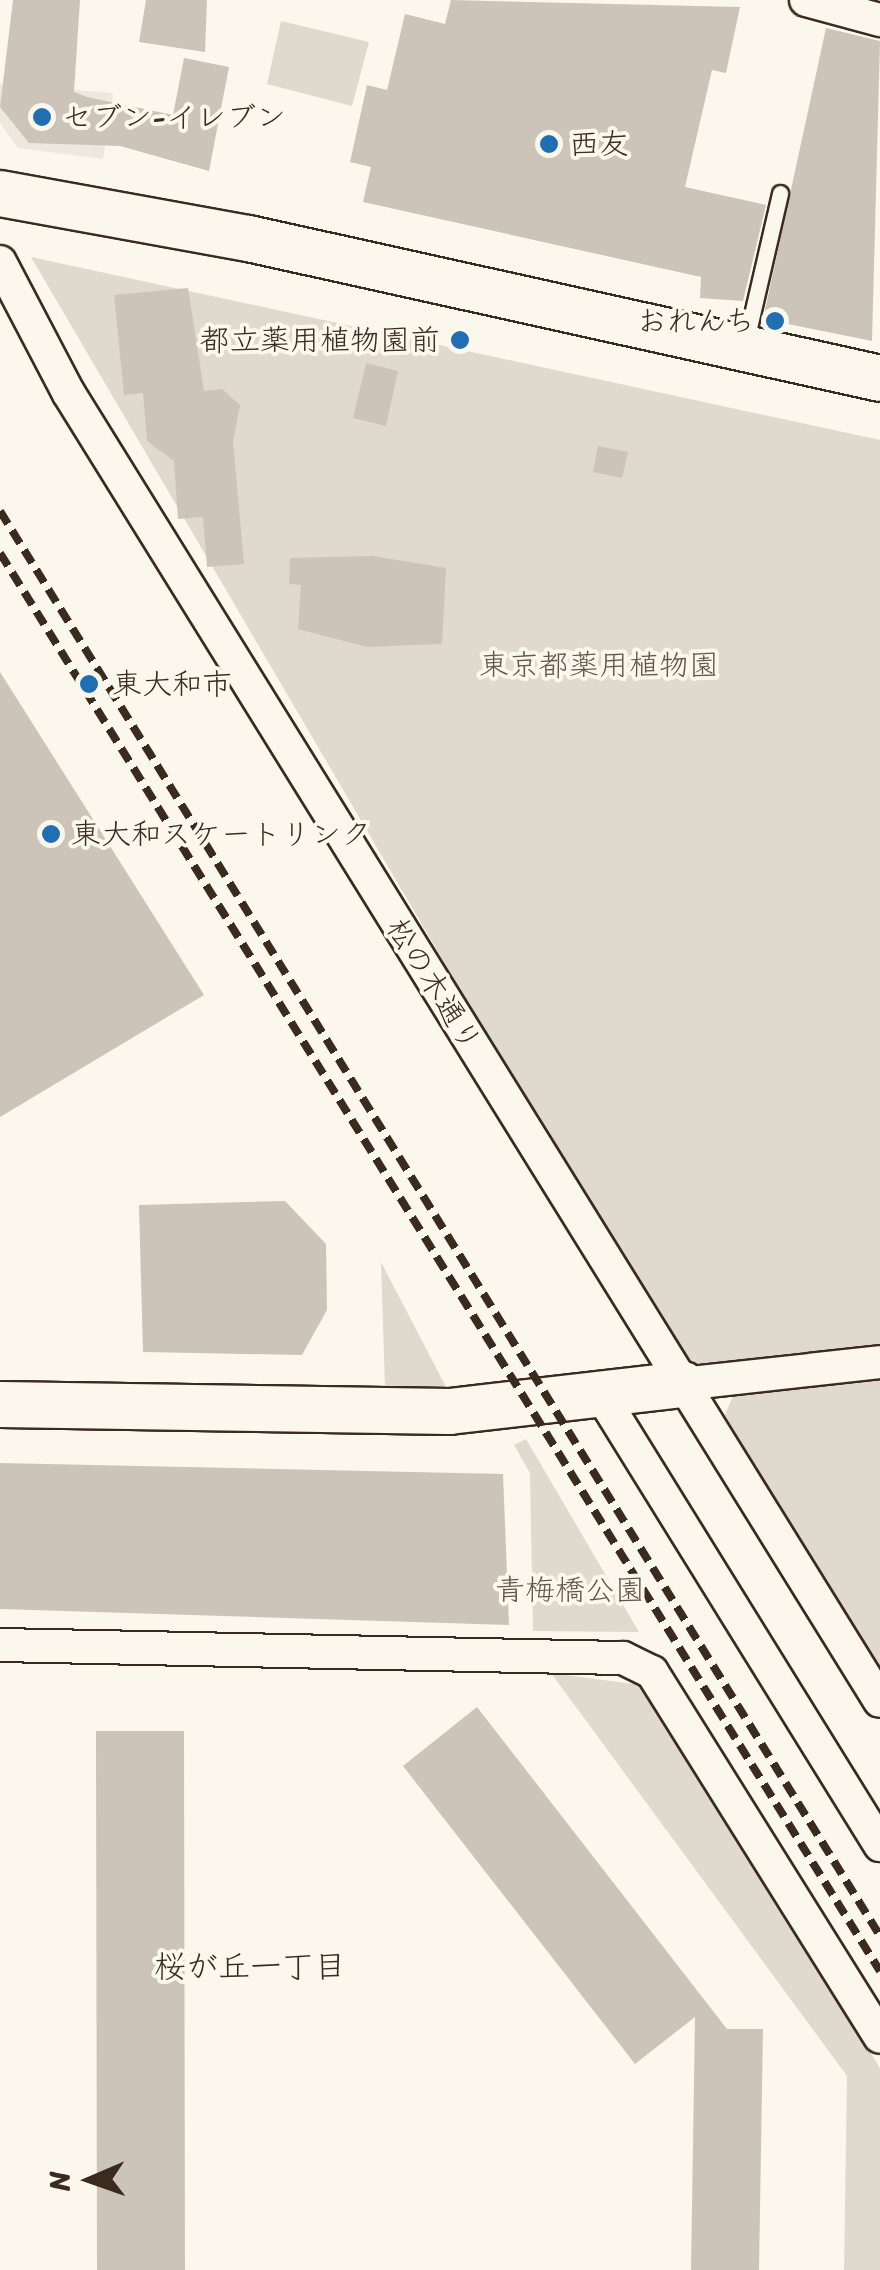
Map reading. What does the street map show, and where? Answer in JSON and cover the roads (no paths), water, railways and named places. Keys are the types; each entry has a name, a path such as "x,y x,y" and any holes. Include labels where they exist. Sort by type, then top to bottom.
{"main road":[{"path":"0,194 880,378"},
{"path":"0,1404 450,1411 682,1384"}],"street":[{"path":"806,0 880,20"},
{"name":"松の木通り","path":"0,262 68,392 880,1702"},
{"path":"682,1384 880,1362"},
{"path":"600,1393 880,1845"},
{"path":"0,1646 623,1658 652,1672 880,2038"}],"lane":[{"path":"744,349 780,193"}],"railway":[{"path":"0,511 880,1936"},
{"path":"0,553 880,1971"}],"place":[{"name":"セブン-イレブン","path":"42,117"},
{"name":"西友","path":"549,144"},
{"name":"おれんち","path":"775,321"},
{"name":"都立薬用植物園前","path":"460,340"},
{"name":"東大和市","path":"89,684"},
{"name":"東大和スケートリンク","path":"51,834"}],"district":[{"name":"桜が丘一丁目","path":"250,1967"}],"park label":[{"name":"東京都薬用植物園","path":"599,665"},
{"name":"青梅橋公園","path":"570,1590"}]}
